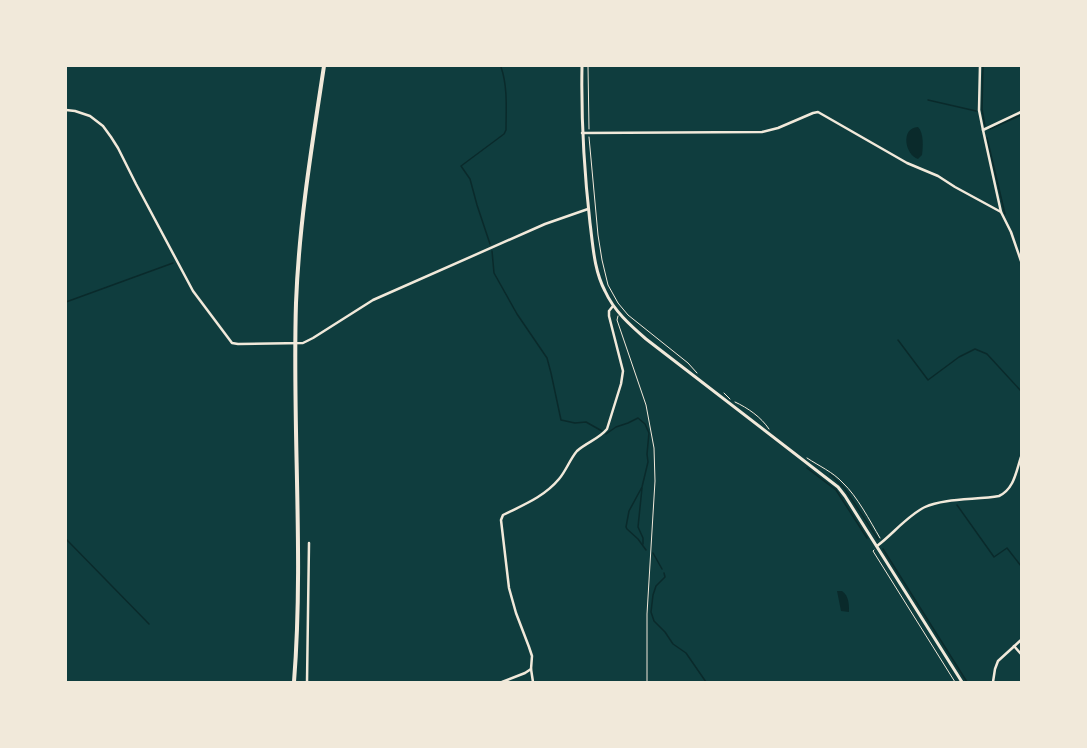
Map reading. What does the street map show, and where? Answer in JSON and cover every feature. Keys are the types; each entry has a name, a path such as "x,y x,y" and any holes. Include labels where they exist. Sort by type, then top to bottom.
{"main road":[{"path":"294,682 297,598 296,343 298,269 304,202 324,66"}],"street":[{"path":"582,66 582,133 588,209 597,270 604,290 613,306 626,321 646,339 838,487 877,546 962,682"},
{"path":"980,66 978,110 1001,212 1011,232 1021,261"},
{"path":"66,110 75,111 90,116 102,126 111,137 193,291 232,342 238,344 303,342 313,338 373,300 545,224 588,209"},
{"path":"582,133 762,132 778,128 818,112 907,163 938,176 954,187 1001,212"},
{"path":"983,130 1021,112"},
{"path":"993,208 999,202"},
{"path":"533,682 531,669 532,656 516,613 509,588 501,520 503,516 542,496 560,478 577,451 607,429 622,378 622,365 614,341 609,316 609,311 613,306"},
{"path":"877,546 916,513 925,508 939,503 993,497 1005,493 1013,483 1021,457"},
{"path":"307,682 309,543"},
{"path":"993,682 998,661 1021,640"},
{"path":"1014,646 1021,654"},
{"path":"502,682 531,669"},
{"path":"525,673 532,677"}],"path":[{"path":"588,66 589,133 602,260 608,285 624,311"},
{"path":"618,320 646,405 654,448 655,481 647,614 647,682"},
{"path":"877,546 873,551 955,682"}],"water":[{"path":"918,127 922,136 923,144 922,155 918,159 910,152 906,142 912,128"},
{"path":"837,591 842,591 846,595 849,603 849,612 841,611"}],"waterway":[{"path":"983,66 982,109 985,126"},
{"path":"490,244 470,179 461,166 504,134 506,130 506,90 501,67"},
{"path":"928,100 976,111"},
{"path":"990,129 1021,115"},
{"path":"987,138 1005,214"},
{"path":"492,251 494,273 517,314 547,358 561,420 575,423 586,422 602,431"},
{"path":"66,302 173,263"},
{"path":"898,340 928,380 959,357 975,349 987,354 1021,391"},
{"path":"606,434 616,427 638,418 645,424 649,433 647,454 648,462 642,487 629,511 626,527 646,550"},
{"path":"807,468 836,490 867,538"},
{"path":"830,474 845,489 878,539"},
{"path":"642,488 638,527 643,538 643,544"},
{"path":"957,505 994,557 1007,548 1021,566"},
{"path":"66,539 149,624"},
{"path":"883,549 967,682"},
{"path":"653,553 662,569"},
{"path":"664,573 665,577 656,586 653,595 651,612 654,621 665,632 673,644 686,653 706,682"}]}
